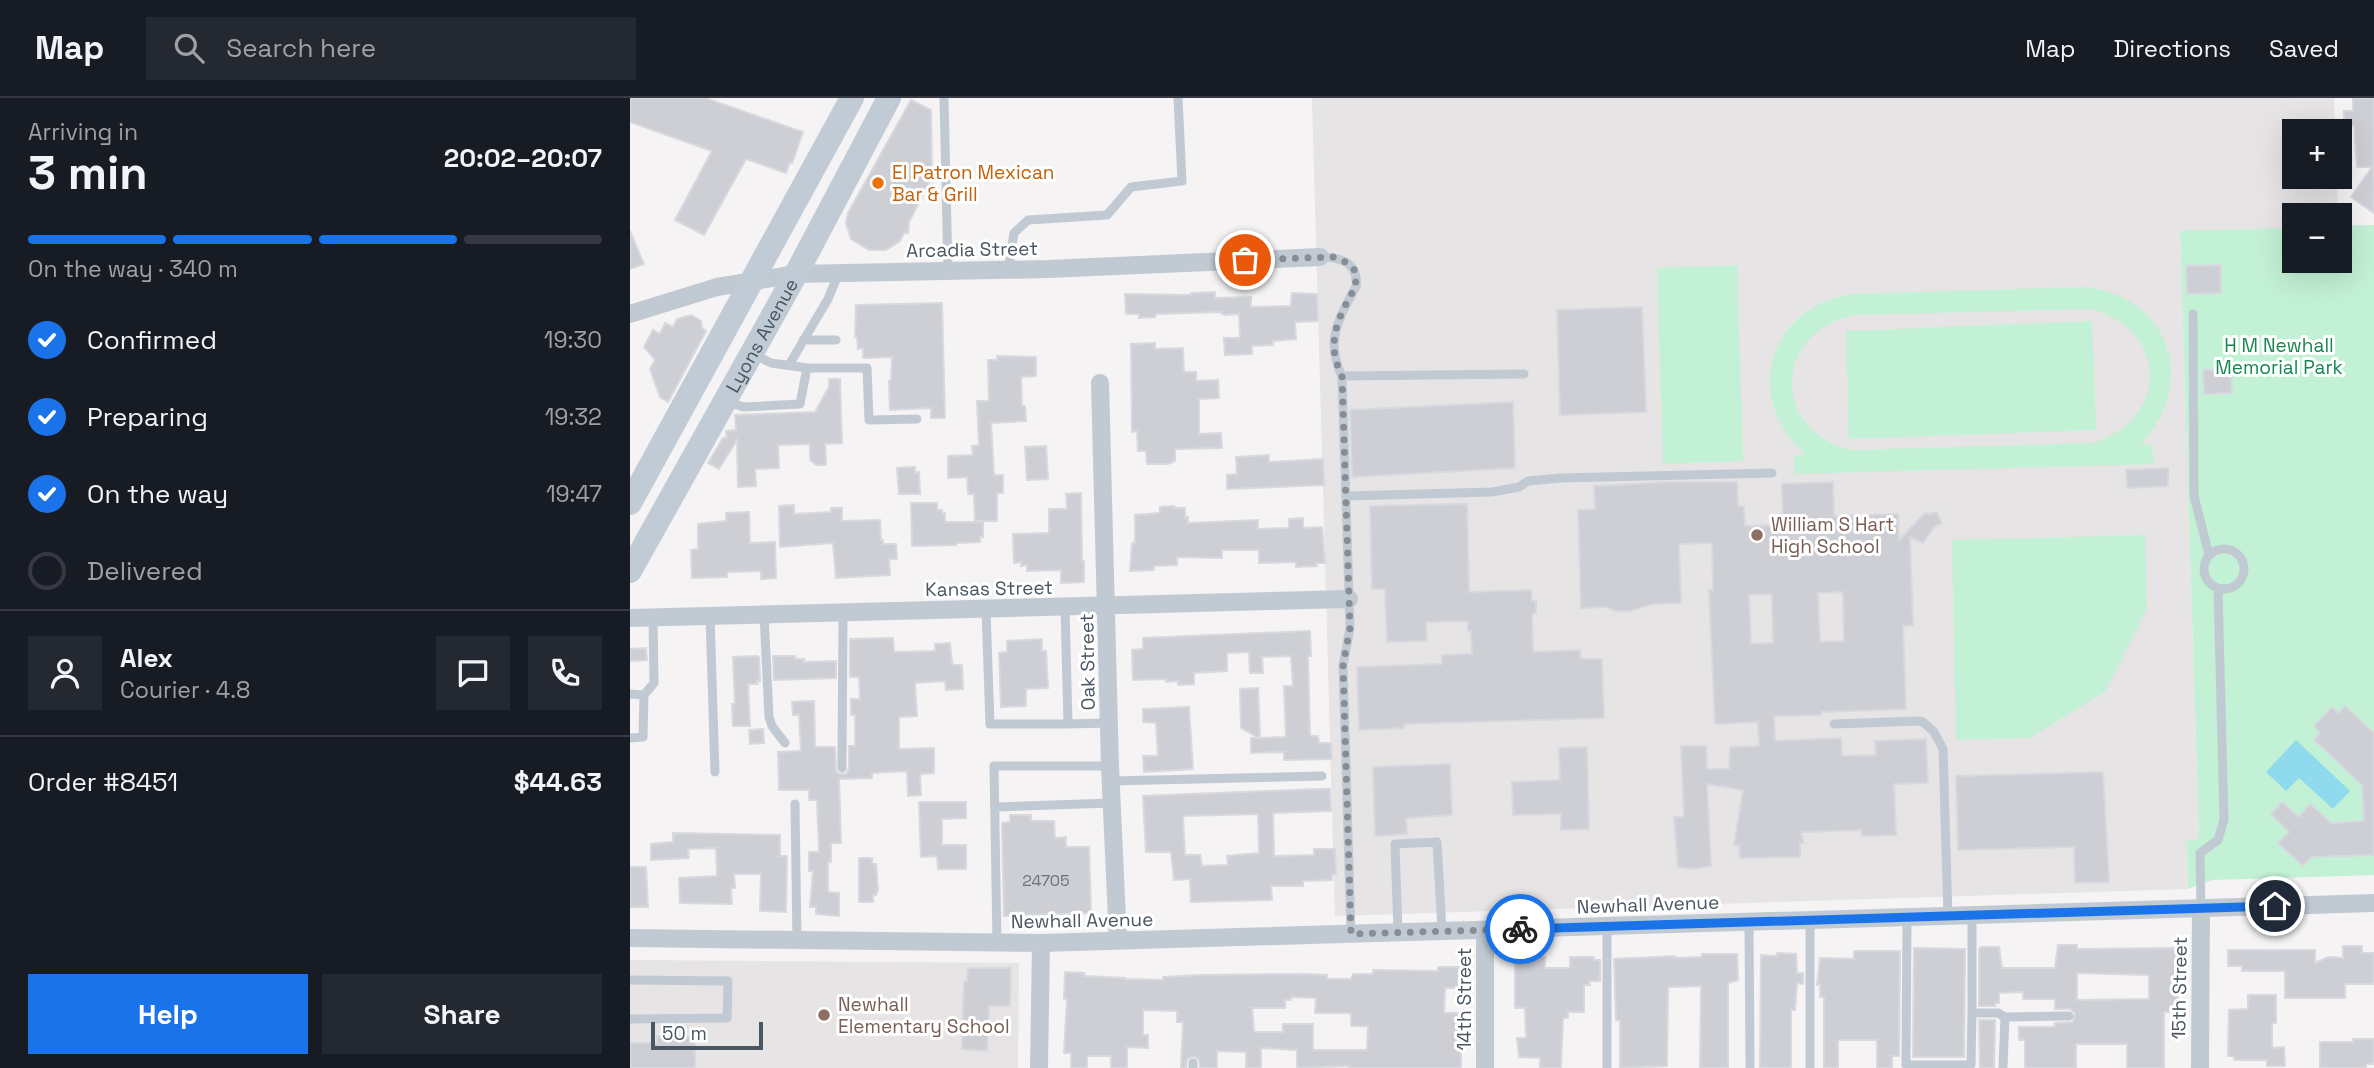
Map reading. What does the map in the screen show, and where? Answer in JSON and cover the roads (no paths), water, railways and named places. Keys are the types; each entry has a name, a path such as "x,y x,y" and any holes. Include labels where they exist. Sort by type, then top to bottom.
{"main road":[{"name":"Lyons Avenue","path":"630,503 852,98"},
{"name":"Lyons Avenue","path":"630,572 796,274 889,98"}],"street":[{"name":"Arcadia Street","path":"630,314 717,287 796,274 1008,270 1320,257"},
{"name":"Oak Street","path":"1100,383 1108,606 1110,773 1118,941"},
{"name":"Kansas Street","path":"630,618 1349,599"},
{"name":"Newhall Avenue","path":"630,938 1041,943 2374,903"},
{"name":"15th Street","path":"2200,1068 2201,908"},
{"name":"14th Street","path":"1485,930 1485,1068"},
{"path":"1039,1068 1041,943"}],"lane":[{"path":"944,98 948,271"},
{"path":"1008,270 1014,233 1028,220 1107,215 1132,187 1182,181 1178,98"},
{"path":"1320,257 1333,257 1350,264 1357,278 1334,335 1334,360 1342,376 1347,496 1350,628 1343,665 1351,934"},
{"path":"789,365 828,299 839,272"},
{"path":"2193,314 2194,496 2209,555 2203,568 2207,581 2218,589 2232,588 2242,578 2244,564 2236,552 2222,549 2209,555"},
{"path":"803,340 836,340"},
{"path":"751,354 771,363 807,368 867,368 869,420 917,419"},
{"path":"725,401 744,407 800,404 807,368"},
{"path":"1342,376 1524,374"},
{"path":"1347,496 1492,492 1519,487 1528,481 1561,478 1772,474"},
{"path":"2201,908 2200,853 2218,840 2224,820 2218,589"},
{"path":"1065,608 1068,724"},
{"path":"986,610 990,724 1109,723"},
{"path":"842,768 843,612"},
{"path":"764,614 769,717 772,726 785,743"},
{"path":"710,616 715,772"},
{"path":"630,738 643,737 644,695 654,683 653,617"},
{"path":"630,694 644,695"},
{"path":"1834,724 1918,721 1928,726 1940,739 1943,749 1948,916"},
{"path":"997,943 994,766 1110,773 1322,776"},
{"path":"995,807 1111,803"},
{"path":"795,804 797,942"},
{"path":"1398,932 1395,844 1437,842 1441,931"},
{"path":"1907,917 1906,1065 1962,1066 1971,1065 1972,916"},
{"path":"1810,920 1810,1068"},
{"path":"1749,922 1750,1068"},
{"path":"1607,926 1607,1068"},
{"path":"630,980 728,981 727,1018 630,1019"},
{"path":"1972,1013 1998,1013 2005,1017 2069,1016"},
{"path":"2003,1067 2005,1017"}],"water":[{"path":"2296,740 2350,791 2333,809 2299,778 2286,791 2266,772"}],"place":[{"name":"El Patron Mexican Bar & Grill","path":"878,183"},
{"name":"William S Hart High School","path":"1757,535"},
{"name":"Newhall Elementary School","path":"824,1015"}],"park label":[{"name":"H M Newhall Memorial Park","path":"2279,356"}]}
